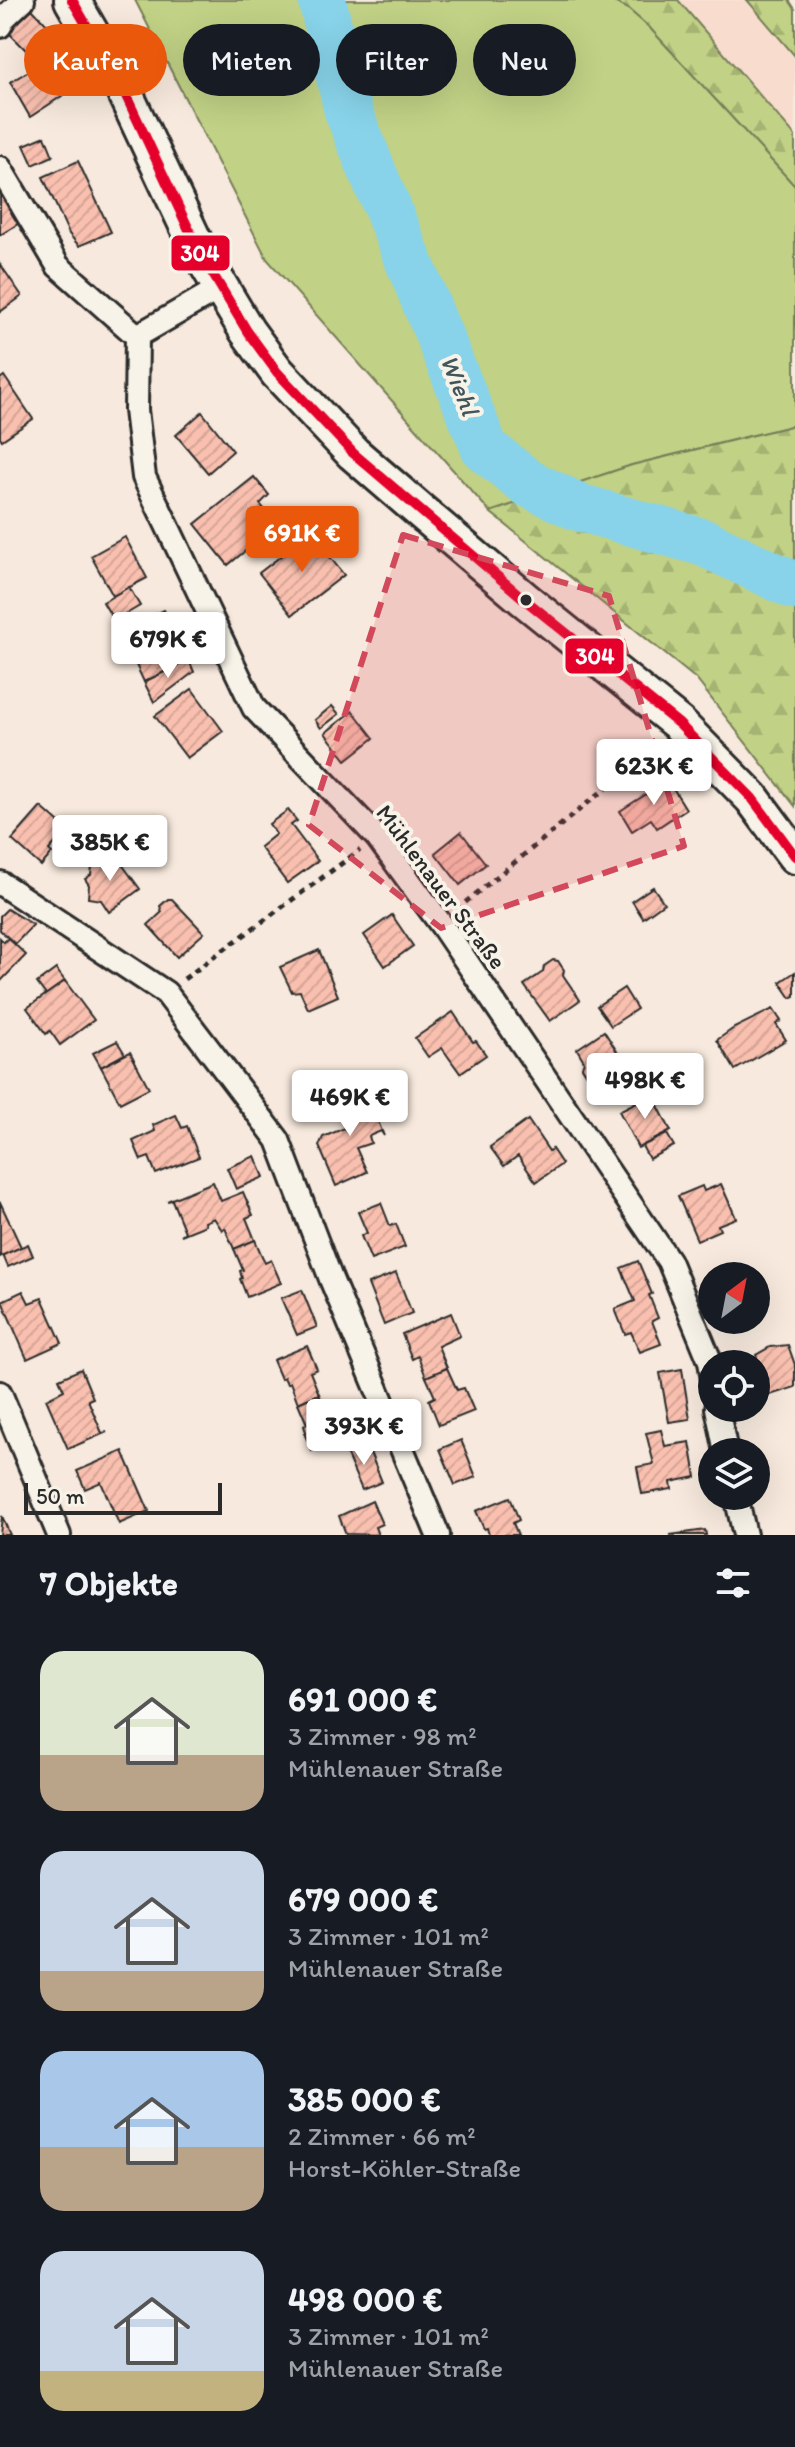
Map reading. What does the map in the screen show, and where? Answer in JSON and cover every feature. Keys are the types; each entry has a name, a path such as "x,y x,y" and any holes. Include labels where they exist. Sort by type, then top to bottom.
{"main road":[{"path":"72,0 121,85 199,251 277,372 353,453 524,599 679,724 752,798 795,856"}],"street":[{"path":"0,26 23,0"},
{"path":"0,168 58,266 137,336 220,288"},
{"name":"Mühlenauer Straße","path":"137,336 136,410 144,477 254,708 377,837 439,923 669,1261 705,1350"},
{"path":"0,883 166,993 278,1140 331,1279 438,1535"},
{"path":"0,1393 59,1535"},
{"path":"739,1510 745,1535"}],"path":[{"path":"439,923 661,744 679,724"},
{"path":"166,993 377,837"}],"highlighted area":[{"path":"403,535 609,596 684,846 441,928 309,825"}],"shaded area":[{"path":"678,0 747,0 795,56 795,136"}],"green space":[{"path":"135,0 610,0 627,8 649,27 795,186 795,425 632,465 490,512 267,259 184,96 320,96 320,24 183,24 183,94 167,63 167,24 147,24"},
{"path":"610,0 678,0 795,136 795,186 649,27 627,8"},
{"path":"747,0 789,0 795,9 795,56"},
{"path":"795,425 795,806 696,679 490,512 632,465"}],"building":[{"path":"31,8 46,24 24,24 24,48 8,32"},
{"path":"24,74 24,96 62,96 30,117 10,82"},
{"path":"45,136 53,156 33,165 24,145"},
{"path":"78,161 111,232 79,246 69,234 43,177"},
{"path":"0,193 18,224 0,235"},
{"path":"0,264 22,296 0,312"},
{"path":"4,376 33,419 2,440 0,379"},
{"path":"202,412 233,451 208,473 176,435"},
{"path":"254,477 269,495 260,504 277,525 228,565 195,524"},
{"path":"311,533 344,575 292,615 259,573"},
{"path":"125,537 147,578 113,596 91,556"},
{"path":"129,587 140,606 114,621 103,602"},
{"path":"164,610 185,660 189,660 144,682 120,631"},
{"path":"189,660 194,672 154,702 144,682"},
{"path":"192,689 223,731 187,758 155,716"},
{"path":"332,706 339,714 321,728 315,720"},
{"path":"353,711 374,738 346,760 325,733"},
{"path":"668,780 686,809 657,828 651,819 632,831 620,811"},
{"path":"41,807 67,830 49,850 52,853 41,866 12,840"},
{"path":"288,810 297,821 291,825 318,861 287,883 260,847 276,834 269,824"},
{"path":"461,832 486,864 460,885 435,853"},
{"path":"116,856 140,889 109,912 101,900 88,898 89,885 85,879 91,875 93,858 110,860"},
{"path":"653,887 664,903 643,918 632,901"},
{"path":"172,899 204,933 177,957 148,925 162,912 160,906"},
{"path":"7,909 33,925 15,944 0,930 0,916"},
{"path":"392,915 413,946 385,966 364,935"},
{"path":"0,938 4,942 8,938 26,955 0,982"},
{"path":"319,950 338,996 308,1009 300,991 292,992 280,967"},
{"path":"553,960 558,961 564,970 563,975 580,1000 550,1021 524,985 543,972 544,966"},
{"path":"56,969 65,981 46,995 37,983"},
{"path":"795,972 795,996 791,998 780,982"},
{"path":"65,981 94,1020 60,1045 50,1031 46,1034 27,1008"},
{"path":"624,988 637,1009 611,1026 597,1006"},
{"path":"773,1009 781,1021 776,1024 786,1040 735,1070 717,1040"},
{"path":"453,1012 486,1055 460,1073 442,1048 428,1057 415,1038"},
{"path":"604,1031 628,1063 627,1071 600,1085 594,1075 587,1075 577,1049"},
{"path":"117,1041 125,1054 101,1067 93,1053"},
{"path":"130,1052 149,1088 120,1103 101,1067"},
{"path":"365,1089 384,1136 381,1131 369,1136 371,1143 356,1148 367,1172 336,1186 319,1146 323,1137 352,1125 349,1117 344,1119 337,1101"},
{"path":"652,1094 671,1131 638,1148 619,1111"},
{"path":"176,1115 182,1128 187,1126 199,1157 156,1174 149,1157 141,1160 133,1141 155,1131 153,1125"},
{"path":"528,1120 562,1164 536,1182 518,1156 504,1166 490,1147"},
{"path":"667,1134 674,1146 649,1159 642,1146"},
{"path":"255,1156 264,1177 236,1189 227,1168"},
{"path":"213,1182 221,1201 243,1192 253,1215 246,1218 255,1240 234,1249 225,1228 222,1230 214,1218 205,1222 206,1225 181,1235 185,1232 172,1200 167,1201"},
{"path":"721,1184 736,1218 718,1225 720,1230 697,1240 678,1196 702,1186 704,1191"},
{"path":"0,1202 21,1247 0,1257"},
{"path":"381,1203 390,1226 396,1224 405,1247 371,1260 361,1236 367,1233 358,1212"},
{"path":"255,1240 265,1263 271,1260 281,1283 247,1297 240,1279 240,1271 243,1270 234,1249"},
{"path":"28,1244 33,1256 8,1267 3,1255"},
{"path":"638,1261 652,1294 649,1295 658,1318 652,1321 661,1344 640,1352 631,1332 625,1334 615,1309 635,1301 621,1268"},
{"path":"396,1273 412,1313 384,1325 368,1284"},
{"path":"302,1290 317,1327 297,1335 281,1298"},
{"path":"23,1291 29,1303 42,1298 62,1343 27,1359 2,1301"},
{"path":"451,1313 460,1336 438,1346 447,1368 426,1377 418,1356 412,1359 402,1334"},
{"path":"788,1345 795,1365 795,1387 770,1395 770,1350 765,1350"},
{"path":"307,1346 317,1369 310,1372 319,1394 298,1403 290,1382 287,1384 284,1377 281,1379 273,1360"},
{"path":"447,1368 457,1390 464,1388 474,1411 439,1425 429,1400 435,1397 426,1377"},
{"path":"81,1369 93,1398 88,1400 102,1433 107,1432 68,1449 46,1399 64,1390 59,1379"},
{"path":"682,1369 690,1419 669,1422 660,1373"},
{"path":"319,1394 329,1417 336,1414 345,1437 312,1451 304,1433 307,1424 298,1403"},
{"path":"661,1430 665,1446 690,1442 696,1477 671,1482 672,1489 642,1494 637,1467 654,1464 646,1433"},
{"path":"461,1440 476,1477 455,1485 440,1449"},
{"path":"367,1445 382,1482 362,1490 346,1453"},
{"path":"123,1451 149,1511 119,1524 101,1482 85,1489 77,1471"},
{"path":"510,1497 519,1520 513,1523 518,1535 489,1535 476,1511"},
{"path":"372,1501 382,1524 375,1527 378,1535 346,1534 339,1516"},
{"path":"2,1516 10,1535 0,1535"},
{"path":"705,1530 706,1535 670,1535"}],"waterway":[{"name":"Wiehl","path":"322,0 348,111 485,449 528,483 578,507 705,543 795,586"}],"transit line":[{"name":"304","path":"72,0 121,85 199,251 247,331 277,372 353,453 524,599 679,724 752,798 795,856"}]}
